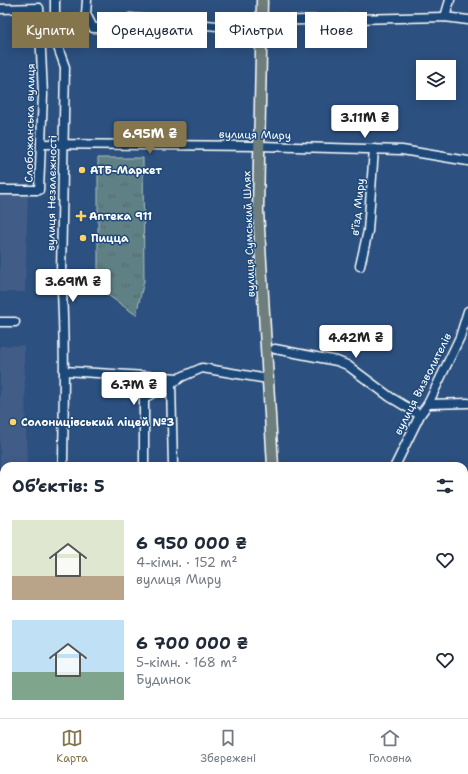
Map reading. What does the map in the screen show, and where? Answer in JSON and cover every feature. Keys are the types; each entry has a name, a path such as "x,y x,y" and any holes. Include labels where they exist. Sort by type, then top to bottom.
{"main road":[{"name":"вулиця Сумський Шлях","path":"262,0 262,12"},
{"name":"вулиця Сумський Шлях","path":"261,48 258,211 273,462"}],"street":[{"name":"вулиця Незалежності","path":"55,0 55,38 65,67 61,273 63,292 64,371 63,461"},
{"path":"87,0 86,14 93,28 121,28 130,18 215,23"},
{"path":"445,18 450,0"},
{"name":"Слобожанська вулиця","path":"0,9 40,8 43,95 40,190 0,190"},
{"path":"297,24 445,18 468,20"},
{"name":"вулиця Миру","path":"41,144 259,146 402,150 468,161"},
{"name":"в'їзд Миру","path":"360,266 368,231 374,149"},
{"name":"вулиця Визволителів","path":"397,462 420,415 428,404 460,337 468,311"},
{"path":"0,322 15,322"},
{"path":"275,350 338,361 347,365 390,397 420,415"},
{"path":"144,462 144,398 179,378 202,368 268,380"},
{"path":"64,371 179,378"},
{"path":"171,383 173,462"},
{"path":"428,404 468,403"}],"shaded area":[{"path":"0,195 28,195 25,292 0,292"},
{"name":"Солоницівський ліцей №3","path":"24,345 27,462 0,462 0,346"}],"green space":[{"path":"98,158 143,158 144,281 136,315 98,288"}],"place":[{"name":"АТБ-Маркет","path":"82,170"},
{"name":"Аптека 911","path":"81,216"},
{"name":"Пицца","path":"83,238"},
{"name":"Солоницівський ліцей №3","path":"13,422"}]}
